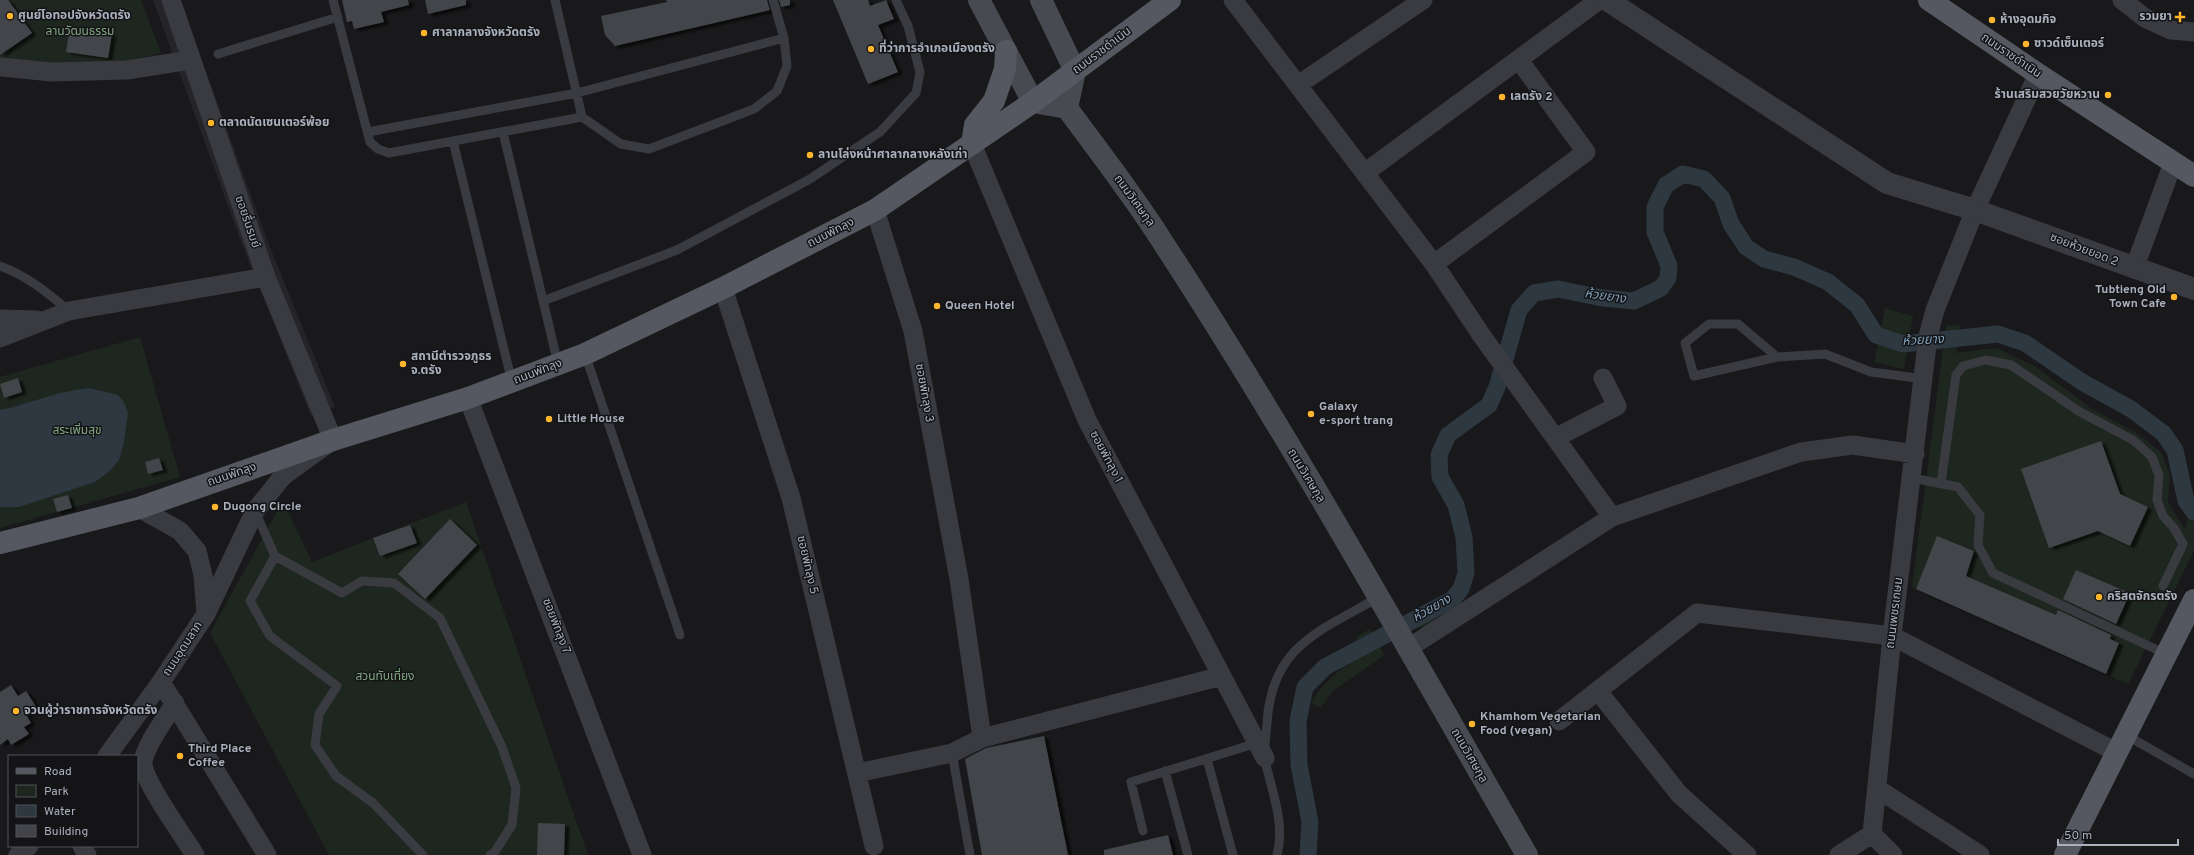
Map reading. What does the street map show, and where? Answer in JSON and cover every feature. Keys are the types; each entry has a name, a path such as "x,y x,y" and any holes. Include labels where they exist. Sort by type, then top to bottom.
{"main road":[{"path":"979,0 1033,102 1067,108 1075,71 1041,0"},
{"name":"ถนนราชดำเนิน","path":"1033,102 1170,0"},
{"name":"ถนนราชดำเนิน","path":"1928,0 2194,176"},
{"path":"972,144 975,126 994,101 1005,70 1006,51"},
{"name":"ถนนพัทลุง","path":"0,542 139,508 333,440 468,398 585,354 723,288 875,210 1033,102"},
{"name":"ถนนวิเศษกุล","path":"1067,108 1162,239 1263,403 1381,601 1407,649 1527,855"},
{"path":"2065,855 2120,743 2194,600"}],"street":[{"name":"ซอยรื่นรมย์","path":"171,0 190,60 266,277 333,440"},
{"path":"1233,0 1366,172 1434,264 1482,336 1612,517"},
{"path":"1298,85 1423,0"},
{"path":"1366,172 1520,60 1599,0"},
{"name":"ซอยห้วยยอด 2","path":"1607,0 1887,182 1975,210 2134,269 2194,289"},
{"path":"2122,0 2145,18 2171,30 2194,32"},
{"path":"0,67 52,72 127,70 190,60"},
{"path":"1434,264 1586,152 1520,60"},
{"name":"ถนนเพชรเกษม","path":"1872,834 1878,789 1892,636 1928,336 1935,310 1975,210 2038,74"},
{"name":"ซอยพัทลุง 1","path":"972,144 1087,420 1261,751"},
{"path":"2134,269 2173,163"},
{"name":"ซอยพัทลุง 3","path":"875,210 913,331 959,579 982,738"},
{"path":"0,338 68,311 266,277"},
{"name":"ซอยพัทลุง 5","path":"723,288 791,498 874,846"},
{"path":"0,319 46,320"},
{"path":"1555,438 1617,406 1603,378"},
{"name":"ซอยพัทลุง 7","path":"468,398 642,855"},
{"path":"206,614 255,511 283,476 333,440"},
{"path":"1407,649 1612,517 1801,452 1853,445 1915,454"},
{"name":"ถนนอุดมลาภ","path":"109,755 161,682 206,614 204,575 196,551 180,532 139,508"},
{"path":"1559,721 1698,613 1892,636 2120,743"},
{"path":"857,773 952,753 982,738 1222,676"},
{"path":"161,682 267,855"},
{"path":"1598,691 1679,794 1747,855"},
{"path":"175,703 146,752 143,762 150,783 195,855"},
{"path":"1878,789 1980,855"},
{"path":"1839,855 1872,834 1893,855"},
{"path":"18,855 28,847"}],"lane":[{"path":"333,0 370,142 378,149 389,153 582,117"},
{"path":"555,0 582,117 621,144 649,149 754,109 777,91 787,66 784,38 774,0"},
{"path":"543,301 677,250 810,179 880,132 916,93 920,72 908,26 896,0"},
{"path":"218,54 338,17"},
{"path":"368,132 577,93 784,38"},
{"path":"503,132 558,365"},
{"path":"453,141 512,382"},
{"path":"0,266 24,276 40,286 68,311"},
{"path":"1778,357 1738,324 1709,324 1685,343 1694,376 1778,357 1825,354 1871,372 1925,371"},
{"path":"585,354 680,635"},
{"path":"1941,483 1956,375 1963,366 1986,360 2011,365 2080,412 2133,440 2152,456 2159,475 2157,500 2163,516 2174,528 2183,544 2163,586"},
{"path":"1912,478 1958,487 1980,514 1978,545 1993,573 2166,654"},
{"path":"255,511 275,556 342,593 362,582 394,583 440,618 502,747 516,788 512,825 494,853 490,855"},
{"path":"275,556 250,601 270,636 336,686 318,714 315,745 336,776 373,803 423,855"},
{"path":"1277,855 1279,845 1279,820 1261,751 1268,705 1277,676 1290,655 1303,642 1381,601"},
{"path":"2120,743 2194,774"},
{"path":"1143,831 1131,782 1206,759 1261,751"},
{"path":"952,753 970,855"},
{"path":"1206,759 1233,855"},
{"path":"1165,771 1188,855"}],"shaded area":[{"name":"ตลาดนัดเซนเตอร์พ้อย","path":"153,0 180,0 269,245 335,407 311,416 243,247"}],"green space":[{"name":"ลานวัฒนธรรม","path":"0,0 141,0 161,53 120,63 80,65 0,58"},
{"path":"1885,308 1913,316 1904,369 1874,362"},
{"name":"คริสตจักรตรัง","path":"1960,325 1956,353 1997,348 2036,367 2092,409 2135,432 2161,452 2170,474 2168,502 2185,529 2194,497 2194,551 2128,684 1912,587 1946,326"},
{"name":"สระเพิ่มสุข","path":"140,337 180,477 0,528 0,377"},
{"name":"สวนทับเที่ยง","path":"283,501 312,562 466,502 588,855 329,855 210,633"},
{"path":"1457,599 1462,608 1422,631 1411,613 1419,608 1425,618"},
{"path":"1370,629 1384,655 1332,692 1321,708 1311,703 1328,680 1366,653 1356,637"}],"water":[{"path":"89,388 118,395 124,402 128,413 124,442 119,460 111,470 95,482 19,507 0,507 0,410 56,394"}],"building":[{"name":"ศูนย์โอทอปจังหวัดตรัง","path":"0,0 8,0 32,33 0,55"},
{"path":"342,0 408,0 409,5 381,12 384,22 354,29 352,21 347,22"},
{"path":"425,0 466,0 466,5 428,14"},
{"path":"666,0 767,0 770,10 615,46 605,35 601,16 667,2"},
{"path":"779,0 790,0 790,5 781,7"},
{"name":"ที่ว่าการอำเภอเมืองตรัง","path":"833,0 868,0 870,6 886,0 894,19 878,25 898,72 868,84"},
{"path":"70,27 112,34 108,58 66,52"},
{"path":"18,378 22,392 4,398 0,384"},
{"path":"2101,441 2120,494 2148,507 2130,546 2098,531 2049,548 2021,469"},
{"path":"159,458 163,470 148,474 145,462"},
{"path":"68,495 72,508 57,512 53,499"},
{"path":"450,519 477,545 425,599 398,574"},
{"path":"410,525 417,543 380,556 373,538"},
{"path":"1937,536 1974,551 1966,576 2056,615 2058,610 2111,635 2110,639 2119,643 2106,674 1916,589"},
{"path":"2076,570 2130,593 2116,624 2063,599"},
{"name":"จวนผู้ว่าราชการจังหวัดตรัง","path":"11,685 18,696 26,691 37,708 26,715 31,723 24,727 29,734 11,745 8,739 0,745 0,692"},
{"path":"1044,736 1068,855 982,855 965,759 986,748"},
{"path":"538,823 565,824 564,855 537,855"},
{"path":"1168,835 1173,855 1104,855 1104,850"}],"waterway":[{"name":"ห้วยยาง","path":"1308,855 1310,822 1299,765 1298,721 1305,687 1325,667 1453,599 1461,589 1466,573 1464,537 1456,505 1440,477 1439,455 1448,435 1489,405 1497,387 1519,310 1534,293 1558,289 1602,298 1634,301 1661,288 1668,278 1669,266 1655,232 1655,207 1666,185 1683,174 1704,179 1722,198 1731,224 1746,247 1764,259 1794,267 1828,282 1857,305 1876,335 1903,344 1998,334 2025,343 2082,382 2131,409 2163,433 2175,450 2186,501 2194,512"}],"place":[{"name":"ศูนย์โอทอปจังหวัดตรัง","path":"10,16"},
{"name":"รวมยา","path":"2180,17"},
{"name":"ห้างอุดมกิจ","path":"1992,20"},
{"name":"ศาลากลางจังหวัดตรัง","path":"424,33"},
{"name":"ซาวด์เซ็นเตอร์","path":"2026,44"},
{"name":"ที่ว่าการอำเภอเมืองตรัง","path":"871,49"},
{"name":"ร้านเสริมสวยวัยหวาน","path":"2108,95"},
{"name":"เลตรัง 2","path":"1502,97"},
{"name":"ตลาดนัดเซนเตอร์พ้อย","path":"211,123"},
{"name":"ลานโล่งหน้าศาลากลางหลังเก่า","path":"810,155"},
{"name":"Tubtieng Old Town Cafe","path":"2174,297"},
{"name":"Queen Hotel","path":"937,306"},
{"name":"สถานีตำรวจภูธร จ.ตรัง","path":"403,364"},
{"name":"Galaxy e-sport trang","path":"1311,414"},
{"name":"Little House","path":"549,419"},
{"name":"Dugong Circle","path":"215,507"},
{"name":"คริสตจักรตรัง","path":"2099,597"},
{"name":"จวนผู้ว่าราชการจังหวัดตรัง","path":"16,711"},
{"name":"Khamhom Vegetarian Food (vegan)","path":"1472,724"},
{"name":"Third Place Coffee","path":"180,756"}]}
